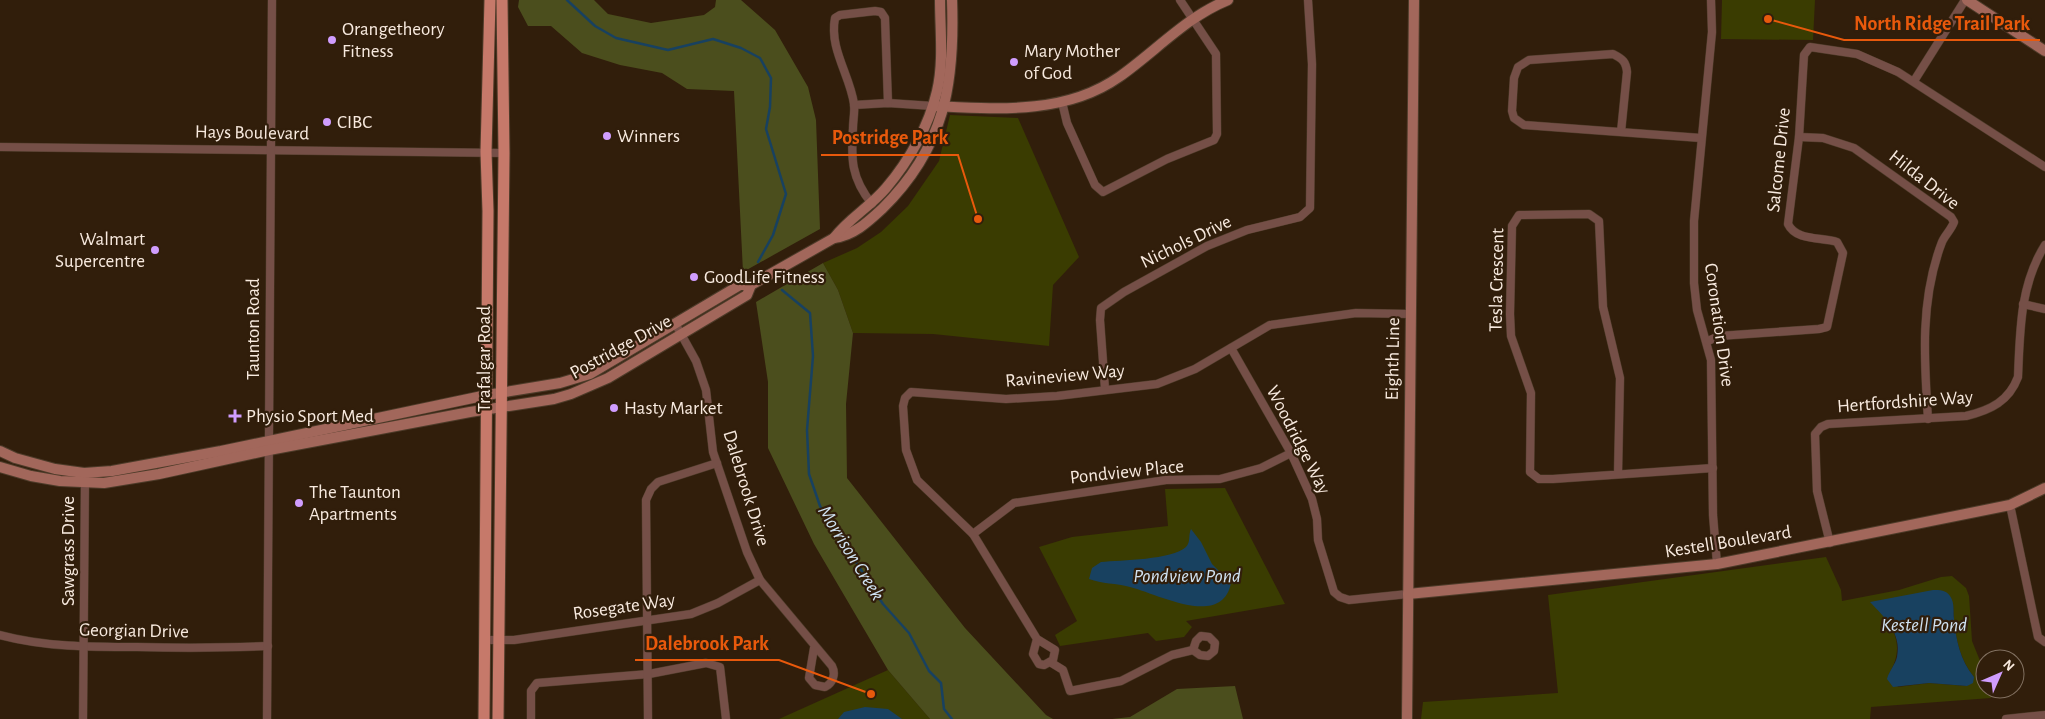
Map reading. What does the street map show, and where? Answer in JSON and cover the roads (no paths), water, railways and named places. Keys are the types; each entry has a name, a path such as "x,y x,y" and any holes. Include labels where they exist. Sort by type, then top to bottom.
{"main road":[{"name":"Trafalgar Road","path":"490,0 486,152 494,394 498,719"},
{"name":"Trafalgar Road","path":"494,394 504,153 502,0"},
{"name":"Trafalgar Road","path":"484,719 485,640 494,408"}],"street":[{"name":"Taunton Road","path":"267,719 272,0"},
{"name":"Postridge Drive","path":"834,238 841,228 872,204 899,172 912,151 933,106 940,67 940,0"},
{"name":"Postridge Drive","path":"269,445 554,399 587,388 679,329 740,286 751,285 834,238 843,237 871,219 907,182 922,159 945,106 952,69 952,0"},
{"path":"1062,102 1067,124 1097,188 1103,192 1167,159 1212,142 1217,134 1217,56 1214,48 1180,0"},
{"path":"854,105 1031,107 1062,102 1097,90 1115,80 1192,19 1228,0"},
{"name":"Nichols Drive","path":"1105,389 1100,320 1101,308 1124,292 1207,246 1247,230 1300,217 1310,208 1312,64 1308,0"},
{"name":"Eighth Line","path":"1406,719 1414,0"},
{"name":"Coronation Drive","path":"1711,0 1712,32 1694,221 1694,283 1697,310 1708,341 1713,384 1713,468 1717,564"},
{"path":"2045,51 1966,0 1914,80 2045,167"},
{"path":"872,204 855,178 851,159 854,105 834,41 835,18 840,15 875,10 881,12 886,26 888,104"},
{"name":"Salcome Drive","path":"1708,341 1718,336 1819,329 1827,326 1843,253 1837,242 1797,235 1788,224 1799,137 1804,55 1810,46 1857,54 1914,80"},
{"path":"1621,132 1627,72 1626,64 1621,58 1614,54 1528,60 1518,67 1514,78 1512,111 1518,123 1524,125 1701,138"},
{"name":"Hilda Drive","path":"1799,137 1823,138 1854,148 1951,217 1954,222 1943,240 1930,281 1924,364 1928,419"},
{"name":"Hays Boulevard","path":"0,147 504,153"},
{"name":"Tesla Crescent","path":"1618,474 1620,378 1603,308 1599,221 1589,214 1519,215 1512,226 1510,314 1511,336 1531,393 1530,472 1539,479 1713,468"},
{"name":"Hertfordshire Way","path":"1830,543 1817,491 1815,434 1821,426 1828,424 1966,416 1987,411 2004,400 2014,388 2018,376 2022,304 2030,277 2045,244"},
{"path":"2022,304 2045,309"},
{"name":"Ravineview Way","path":"1050,662 1054,660 1055,650 1037,639 973,534 917,480 906,450 903,406 905,398 911,392 918,391 1006,399 1057,396 1156,384 1195,369 1270,325 1356,313 1411,314"},
{"name":"Postridge Drive","path":"269,445 494,394 578,379 679,329"},
{"name":"Dalebrook Drive","path":"679,329 696,361 706,390 713,452 747,552 760,580 834,670 831,682 825,687 815,685 809,678 814,648"},
{"name":"Woodridge Way","path":"1231,348 1290,453 1312,499 1317,519 1318,540 1334,592 1340,597 1349,600 1408,594"},
{"path":"0,466 31,476 84,478 112,471 269,445"},
{"path":"0,451 84,478"},
{"name":"Pondview Place","path":"973,534 1014,503 1166,480 1220,480 1262,468 1290,453"},
{"path":"648,719 646,500 650,488 658,482 717,463"},
{"name":"Sawgrass Drive","path":"83,719 86,538 84,478"},
{"name":"Kestell Boulevard","path":"1408,594 1717,564 1830,543 2010,505 2045,488"},
{"path":"2010,505 2038,637 2045,642"},
{"name":"Rosegate Way","path":"485,640 498,640 691,614 718,603 760,580"},
{"name":"Georgian Drive","path":"0,635 36,643 83,647 219,648 268,646"},
{"path":"1037,639 1033,654 1035,660 1038,664 1050,662 1063,670 1070,691 1121,681 1172,655 1193,650"},
{"path":"531,719 531,691 538,683 648,674 706,663 720,667 726,719"},
{"path":"2006,719 2045,715"}],"water":[{"name":"Pondview Pond","path":"1191,529 1201,542 1212,564 1231,583 1225,597 1215,604 1202,606 1188,605 1130,587 1089,579 1092,568 1101,562 1158,557 1179,551 1188,545"},
{"name":"Kestell Pond","path":"1933,590 1945,591 1952,599 1958,642 1965,664 1974,677 1973,683 1967,686 1929,683 1893,687 1887,679 1897,657 1897,640 1891,626 1870,602"},
{"path":"865,707 888,709 902,719 838,719 844,712"}],"waterway":[{"name":"Morrison Creek","path":"567,0 595,26 616,38 668,50 713,39 741,48 760,58 771,78 770,107 766,129 786,194 773,235 758,262"},
{"name":"Morrison Creek","path":"782,290 810,313 813,356 807,430 809,474 820,506 883,604 909,633 929,671 941,683 944,709 952,719"}],"place":[{"name":"North Ridge Trail Park","path":"1768,19"},
{"name":"Orangetheory Fitness","path":"332,40"},
{"name":"Mary Mother of God","path":"1014,62"},
{"name":"CIBC","path":"327,122"},
{"name":"Winners","path":"607,136"},
{"name":"Postridge Park","path":"978,219"},
{"name":"Walmart Supercentre","path":"155,250"},
{"name":"GoodLife Fitness","path":"694,277"},
{"name":"Hasty Market","path":"614,408"},
{"name":"Physio Sport Med","path":"235,416"},
{"name":"The Taunton Apartments","path":"299,503"},
{"name":"Dalebrook Park","path":"871,694"}]}
